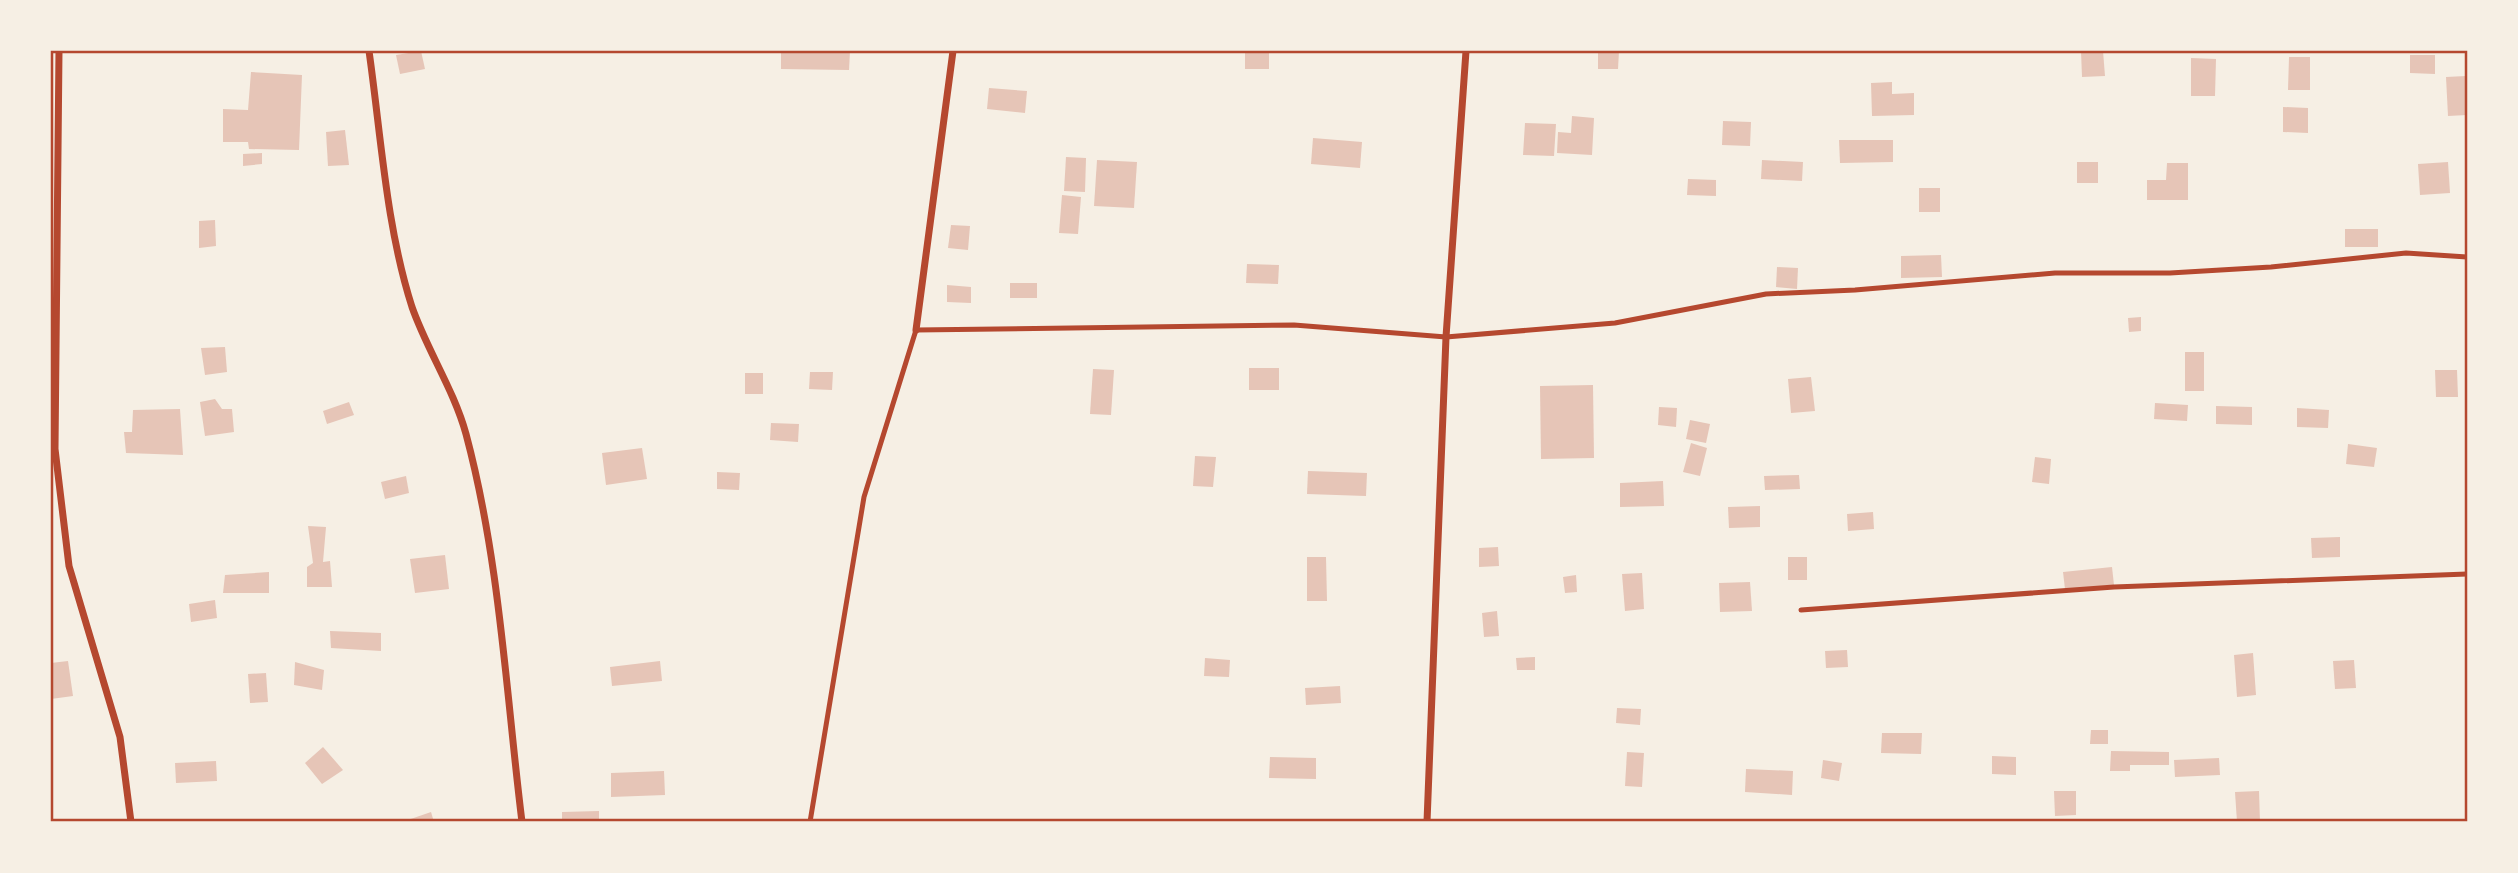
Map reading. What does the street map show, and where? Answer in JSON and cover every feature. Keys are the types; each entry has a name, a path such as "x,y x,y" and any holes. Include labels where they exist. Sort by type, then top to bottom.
{"street":[{"path":"59,51 55,449 59,492 69,566 120,737 131,822"},
{"path":"369,51 397,242 406,281 413,308 465,432 480,500 498,601 522,822"},
{"path":"916,330 953,51"},
{"path":"1427,822 1446,337 1466,51"}],"lane":[{"path":"810,822 864,497 916,330 1294,325 1446,337 1615,323 1766,294 1855,290 2055,273 2170,273 2271,267 2406,253 2467,257"},
{"path":"1801,610 2114,587 2467,574"}],"building":[{"path":"421,51 425,69 400,74 396,55"},
{"path":"781,51 850,51 849,70 781,69"},
{"path":"1245,51 1269,51 1269,69 1245,69"},
{"path":"1598,51 1619,51 1618,69 1598,69"},
{"path":"2081,51 2103,51 2105,76 2082,77"},
{"path":"2410,55 2435,55 2435,74 2410,73"},
{"path":"2289,57 2310,57 2310,90 2288,90"},
{"path":"2191,58 2216,59 2215,96 2191,96"},
{"path":"251,72 302,75 299,150 249,149 248,142 223,142 223,109 248,110"},
{"path":"2466,76 2467,115 2448,116 2446,77"},
{"path":"1892,82 1892,94 1914,93 1914,115 1872,116 1871,83"},
{"path":"989,88 1027,91 1025,113 987,109"},
{"path":"2283,107 2308,108 2308,133 2283,132"},
{"path":"1572,116 1594,118 1592,155 1557,153 1558,132 1571,133"},
{"path":"1723,121 1751,122 1750,146 1722,145"},
{"path":"1525,123 1556,124 1554,156 1523,155"},
{"path":"345,130 349,165 328,166 326,132"},
{"path":"1313,138 1362,142 1360,168 1311,164"},
{"path":"1839,140 1893,140 1893,162 1840,163"},
{"path":"262,153 262,164 243,166 243,154"},
{"path":"1066,157 1086,158 1085,192 1064,191"},
{"path":"1097,160 1137,162 1134,208 1094,206"},
{"path":"1762,160 1803,162 1802,181 1761,179"},
{"path":"2077,162 2098,162 2098,183 2077,183"},
{"path":"2448,162 2450,193 2420,195 2418,164"},
{"path":"2167,163 2188,163 2188,200 2147,200 2147,180 2166,180"},
{"path":"1688,179 1716,180 1716,196 1687,195"},
{"path":"1919,188 1940,188 1940,212 1919,212"},
{"path":"1062,195 1081,197 1078,234 1059,233"},
{"path":"215,220 216,246 199,248 199,221"},
{"path":"951,225 970,226 968,250 948,248"},
{"path":"2345,229 2378,229 2378,247 2345,247"},
{"path":"1941,255 1942,277 1901,278 1901,256"},
{"path":"1247,264 1279,265 1278,284 1246,283"},
{"path":"1777,267 1798,268 1797,289 1776,287"},
{"path":"1010,283 1037,283 1037,298 1010,298"},
{"path":"947,285 971,287 971,303 947,302"},
{"path":"2141,317 2141,331 2129,332 2128,318"},
{"path":"225,347 227,372 205,375 201,348"},
{"path":"2185,352 2204,352 2204,391 2185,391"},
{"path":"1249,368 1279,368 1279,390 1249,390"},
{"path":"1093,369 1114,370 1111,415 1090,414"},
{"path":"2435,370 2457,370 2458,397 2436,397"},
{"path":"810,372 833,372 832,390 809,389"},
{"path":"745,373 763,373 763,394 745,394"},
{"path":"1811,377 1815,411 1791,413 1788,379"},
{"path":"1593,385 1594,458 1541,459 1540,386"},
{"path":"215,399 222,409 232,409 234,432 205,436 200,402"},
{"path":"349,402 354,415 327,424 323,411"},
{"path":"2155,403 2188,405 2187,421 2154,419"},
{"path":"2216,406 2252,407 2252,425 2216,424"},
{"path":"1659,407 1677,408 1676,427 1658,425"},
{"path":"2297,408 2329,410 2328,428 2297,427"},
{"path":"180,409 183,455 126,453 124,432 132,432 133,410"},
{"path":"1690,420 1710,424 1706,443 1686,439"},
{"path":"771,423 799,424 798,442 770,440"},
{"path":"1691,443 1707,448 1700,476 1683,472"},
{"path":"2348,444 2377,448 2374,467 2346,464"},
{"path":"642,448 647,479 606,485 602,453"},
{"path":"1195,456 1216,457 1213,487 1193,486"},
{"path":"2035,457 2051,459 2049,484 2032,482"},
{"path":"1308,471 1367,473 1366,496 1307,494"},
{"path":"717,472 740,473 739,490 717,489"},
{"path":"1799,475 1800,489 1765,490 1764,476"},
{"path":"406,476 409,493 385,499 381,482"},
{"path":"1663,481 1664,506 1620,507 1620,483"},
{"path":"1760,506 1760,527 1729,528 1728,507"},
{"path":"1873,512 1874,529 1848,531 1847,514"},
{"path":"308,526 326,527 323,562 330,561 332,587 307,587 307,567 313,563"},
{"path":"2340,537 2340,557 2312,558 2311,538"},
{"path":"1498,547 1499,566 1479,567 1479,548"},
{"path":"445,555 449,589 415,593 410,559"},
{"path":"1307,557 1326,557 1327,601 1307,601"},
{"path":"1788,557 1807,557 1807,580 1788,580"},
{"path":"2112,567 2114,585 2065,589 2063,572"},
{"path":"269,572 269,593 223,593 225,575"},
{"path":"1642,573 1644,609 1625,611 1622,574"},
{"path":"1576,575 1577,592 1565,593 1563,577"},
{"path":"1750,582 1752,611 1720,612 1719,583"},
{"path":"215,600 217,618 191,622 189,604"},
{"path":"1497,611 1499,636 1484,637 1482,613"},
{"path":"330,631 381,633 381,651 331,648"},
{"path":"1847,650 1848,667 1826,668 1825,651"},
{"path":"2253,653 2256,695 2237,697 2234,655"},
{"path":"1535,657 1535,670 1517,670 1516,658"},
{"path":"1205,658 1230,660 1229,677 1204,676"},
{"path":"2354,660 2356,688 2335,689 2333,661"},
{"path":"68,661 73,696 51,699 51,663"},
{"path":"660,661 662,681 612,686 610,667"},
{"path":"295,662 324,670 322,690 294,685"},
{"path":"266,673 268,702 250,703 248,674"},
{"path":"1340,686 1341,703 1306,705 1305,688"},
{"path":"1617,708 1641,709 1640,725 1616,723"},
{"path":"2091,730 2108,730 2108,744 2090,744"},
{"path":"1882,733 1922,733 1921,754 1881,753"},
{"path":"323,747 343,770 322,784 305,763"},
{"path":"2111,751 2169,752 2169,765 2130,765 2130,771 2110,771"},
{"path":"1627,752 1644,753 1642,787 1625,786"},
{"path":"1992,756 2016,757 2016,775 1992,774"},
{"path":"1270,757 1316,758 1316,779 1269,778"},
{"path":"2219,758 2220,775 2175,777 2174,760"},
{"path":"1823,760 1842,763 1839,781 1821,778"},
{"path":"216,761 217,781 176,783 175,763"},
{"path":"1746,769 1793,771 1792,795 1745,792"},
{"path":"664,771 665,795 611,797 611,773"},
{"path":"2054,791 2076,791 2076,815 2055,816"},
{"path":"2259,791 2260,822 2237,822 2235,792"},
{"path":"599,811 599,822 562,822 562,812"},
{"path":"431,812 434,822 402,822"}]}
